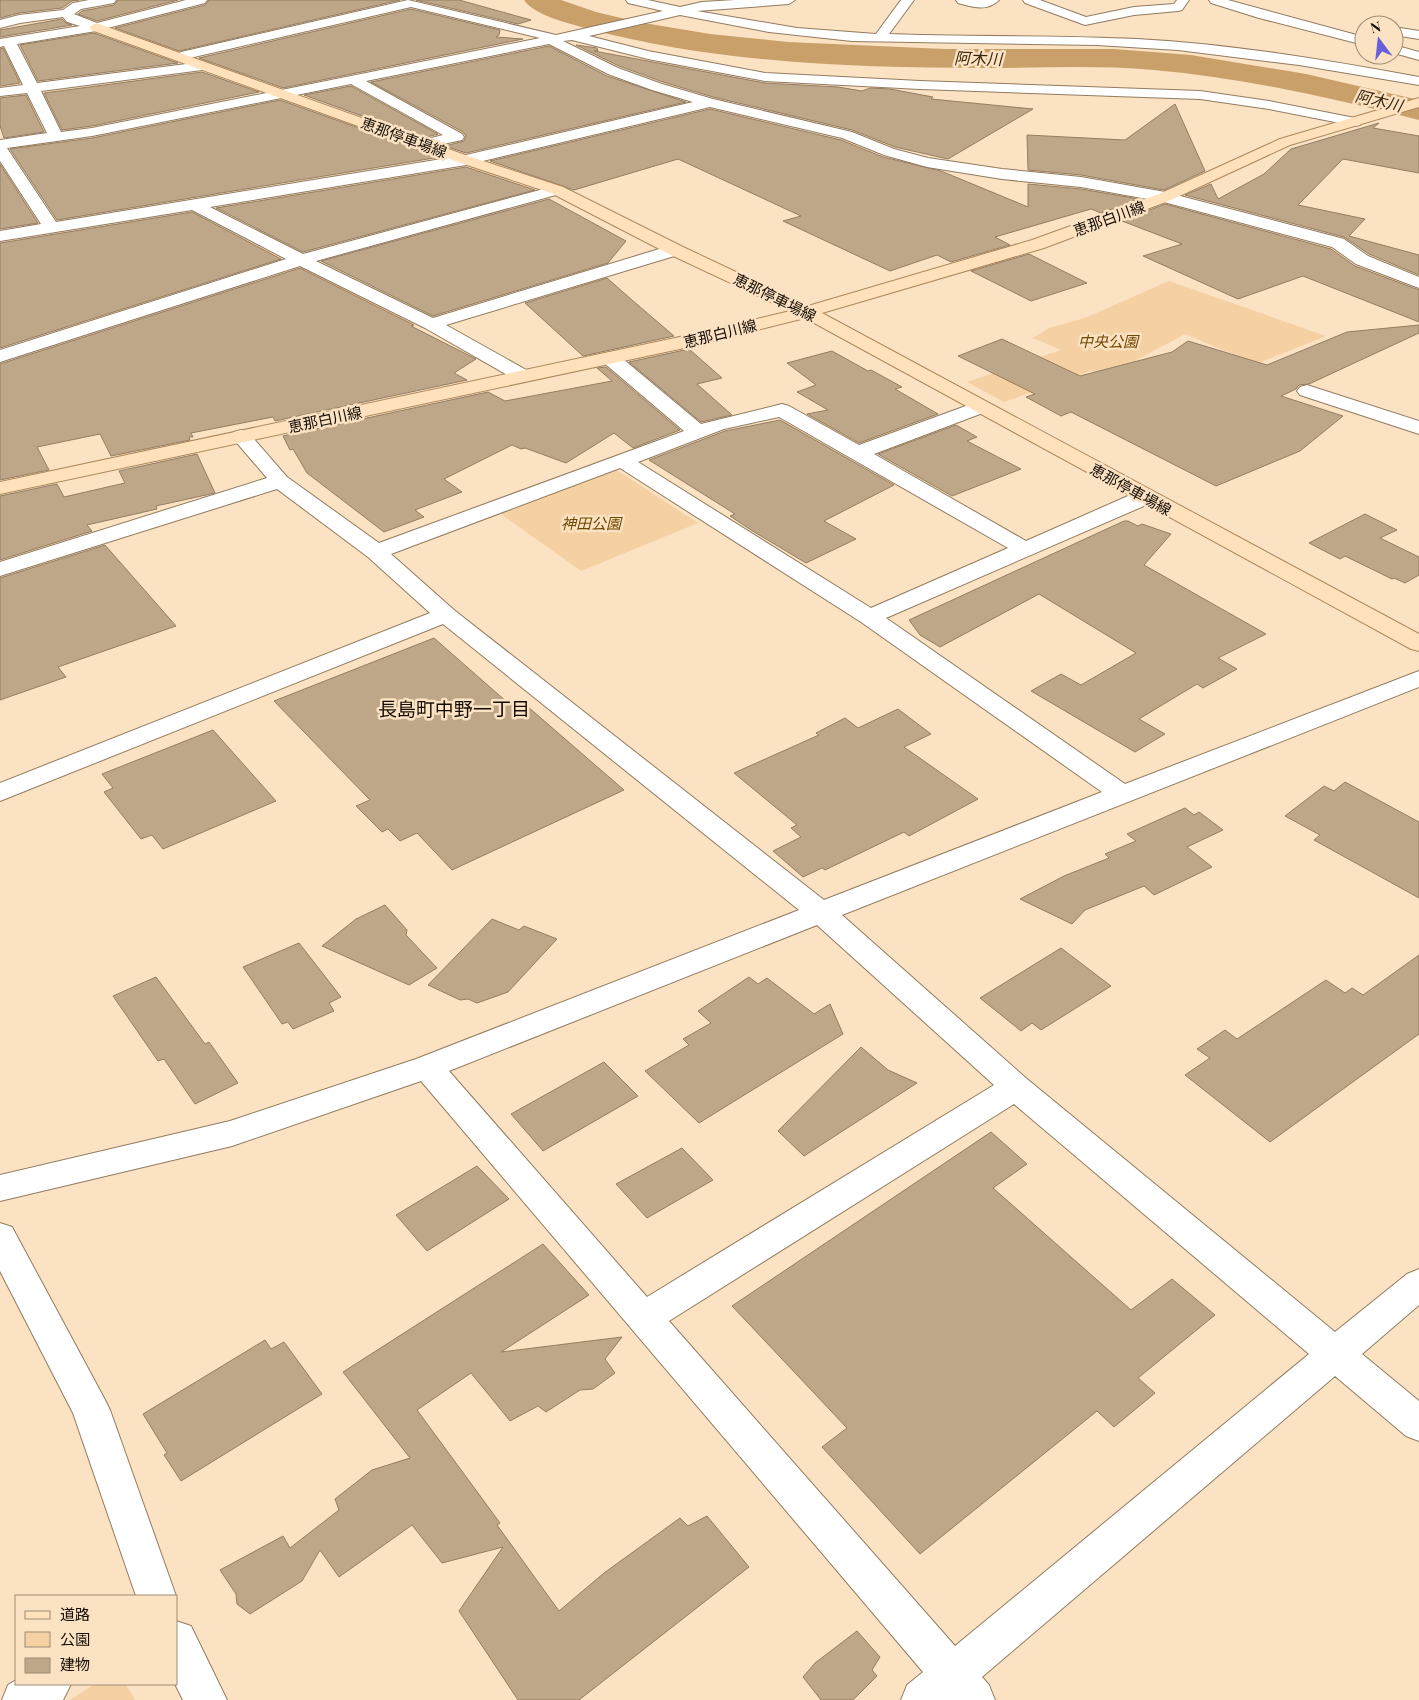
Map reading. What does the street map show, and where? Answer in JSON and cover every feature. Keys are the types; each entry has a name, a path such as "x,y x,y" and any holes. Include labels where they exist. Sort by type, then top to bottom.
{"main road":[{"name":"恵那停車場線","path":"96,27 466,160 557,190 675,250 807,312 1419,644"},
{"name":"恵那白川線","path":"0,488 689,341 807,312 1038,244 1165,197 1285,142 1419,102"}],"street":[{"path":"3,40 69,16 78,6 110,0"},
{"path":"3,40 96,27 201,0"},
{"path":"632,0 726,20 794,31 880,38 951,41 1082,42 1188,48 1360,70 1419,81"},
{"path":"0,144 92,132 550,40 682,10 700,3 789,0"},
{"path":"880,38 908,2 906,0"},
{"path":"962,0 980,5 993,0"},
{"path":"1029,0 1085,21 1134,11 1178,7 1183,0"},
{"path":"1215,0 1354,39"},
{"path":"181,56 410,1 551,37 550,40 613,71 657,87 709,102 847,135 889,152 927,162 1002,174 1081,182 1165,197 1338,243 1362,260 1419,283"},
{"path":"357,4 374,11"},
{"path":"0,24 19,19 69,16 96,27"},
{"path":"1082,42 1085,21"},
{"path":"1404,33 1419,35"},
{"path":"574,35 648,55 765,77 892,84 1200,95 1269,105 1356,122"},
{"path":"3,40 32,88 57,138"},
{"path":"1404,52 1419,56"},
{"path":"0,92 202,66"},
{"path":"0,236 466,160 709,102 765,77"},
{"path":"352,79 457,137 424,144"},
{"path":"0,149 52,228"},
{"path":"0,356 301,260 557,190"},
{"path":"195,204 301,260 431,324 523,376"},
{"path":"431,324 675,250"},
{"path":"610,358 698,432"},
{"path":"1307,391 1419,428"},
{"path":"857,453 981,407"},
{"path":"376,552 718,424 782,410 1025,549"},
{"path":"241,436 280,481 376,552 446,615 822,913 1016,1087 1419,1424"},
{"path":"621,460 869,617 1122,794"},
{"path":"0,569 280,481"},
{"path":"869,617 1145,497"},
{"path":"0,793 446,615"},
{"path":"0,1188 232,1133 428,1067 1419,678"},
{"path":"428,1067 643,1318 949,1691 1419,1284"},
{"path":"643,1318 1016,1087"},
{"path":"0,1237 91,1410 156,1595"},
{"path":"178,1645 206,1700"},
{"path":"23,1700 48,1685"}],"green space":[{"name":"中央公園","path":"1169,281 1326,336 1256,364 1185,334 1110,374 1090,371 1004,402 967,382 1061,350 1033,338 1049,328 1085,318"},
{"name":"神田公園","path":"615,469 698,523 581,571 501,514"},
{"path":"93,1685 126,1685 135,1700 70,1700"}],"building":[{"path":"0,0 79,0 72,1 62,8 19,13 0,18"},
{"path":"118,0 178,0 97,21 78,14 82,11 114,5"},
{"path":"209,0 400,0 179,51 115,28 205,5"},
{"path":"416,0 459,0 531,20 518,24"},
{"path":"411,9 500,30 499,35 496,37 523,39 283,88 199,58"},
{"path":"62,19 72,25 0,37 0,30"},
{"path":"94,33 178,63 38,81 20,45"},
{"path":"576,45 597,48 598,51 594,51 765,83 838,87 862,91 870,88 890,89 933,97 931,99 1033,109 948,159 895,147 852,130 713,97 663,82 619,66"},
{"path":"549,46 607,76 686,102 466,153 445,146 464,141 466,136 463,132 371,82"},
{"path":"3,48 20,83 0,86 0,49"},
{"path":"202,72 259,92 92,126 62,130 44,93"},
{"path":"351,86 438,134 423,138 304,95"},
{"path":"26,95 44,132 4,138 0,126 0,98"},
{"path":"280,100 440,157 57,220 10,149 92,138"},
{"path":"1175,104 1205,171 1164,190 1081,175 1028,170 1027,135 1125,140"},
{"path":"710,109 841,140 883,157 941,171 1028,207 1028,184 1081,189 1139,199 1101,213 1091,209 995,237 1010,245 951,262 937,255 890,271 783,221 801,216 678,159 574,190 490,161"},
{"path":"1379,123 1373,128 1419,136 1419,173 1343,159 1298,205 1365,219 1349,236 1419,255 1419,275 1369,254 1344,237 1185,195 1211,184 1218,199 1264,174 1291,149"},
{"path":"0,164 38,223 0,229"},
{"path":"466,167 535,190 303,252 216,208"},
{"path":"549,199 626,241 608,263 433,316 321,261"},
{"path":"1165,204 1331,249 1355,266 1419,290 1419,322 1303,276 1238,299 1143,256 1182,244 1122,221"},
{"path":"192,212 281,259 0,348 0,243"},
{"path":"1029,254 1087,283 1031,301 971,271"},
{"path":"300,268 414,325 411,326 476,359 454,373 467,380 275,421 273,417 191,433 193,437 189,437 190,440 111,456 100,434 37,447 49,470 0,480 0,364"},
{"path":"607,278 674,336 583,356 525,303"},
{"path":"1419,325 1419,333 1309,384 1299,385 1296,389 1281,396 1343,416 1300,451 1216,486 1071,412 1061,416 1026,397 1035,394 958,356 1002,339 1080,376 1172,352 1188,341 1267,365 1347,332"},
{"path":"689,349 722,378 697,384 732,415 701,422 629,362"},
{"path":"832,351 902,387 895,389 938,414 859,443 807,414 828,410 797,392 816,385 787,363"},
{"path":"606,367 680,430 633,448 614,433 566,463 512,445 444,479 462,492 415,510 424,517 384,532 307,473 293,449 290,450 283,436 488,392 505,401 612,381 597,368"},
{"path":"780,420 894,485 824,521 856,539 806,563 751,530 730,516 735,514 649,460 725,431"},
{"path":"956,425 977,437 967,441 1021,469 952,496 878,454"},
{"path":"197,454 215,493 156,506 157,509 87,525 92,531 0,560 0,496 57,484 64,497 125,483 119,471"},
{"path":"1365,514 1397,530 1380,538 1419,557 1419,575 1405,583 1394,578 1392,579 1345,556 1340,559 1309,543"},
{"path":"1124,521 1138,526 1142,524 1171,534 1144,565 1266,634 1218,658 1237,669 1203,688 1197,684 1139,719 1165,734 1135,752 1031,691 1061,674 1081,685 1136,653 1039,594 940,647 920,635 909,620"},
{"path":"105,545 176,626 58,667 66,677 0,700 0,578"},
{"path":"434,638 516,710 527,706 624,790 452,870 417,833 400,841 388,829 382,832 356,806 370,800 274,701"},
{"path":"898,709 931,734 904,747 978,799 909,836 904,832 825,870 822,868 803,877 773,851 801,837 791,828 797,825 734,773 819,735 816,733 845,718 858,728"},
{"path":"213,730 276,801 163,849 152,835 141,839 104,792 113,788 102,774"},
{"path":"1345,782 1419,822 1419,898 1314,840 1320,835 1285,816 1324,786 1334,791"},
{"path":"1185,808 1194,815 1199,812 1223,830 1187,847 1212,867 1154,895 1144,886 1085,910 1072,924 1020,899 1064,876 1109,858 1105,854 1136,841 1127,834"},
{"path":"385,905 407,930 406,935 437,968 409,985 322,946 356,919"},
{"path":"492,919 519,930 524,926 557,939 508,992 477,1003 468,999 460,1000 428,985"},
{"path":"299,943 341,997 329,1003 334,1011 293,1029 288,1022 282,1024 243,967"},
{"path":"1061,948 1111,986 1041,1030 1032,1023 1021,1031 980,998"},
{"path":"1419,955 1419,1034 1270,1142 1185,1075 1210,1058 1197,1049 1225,1030 1237,1039 1326,980 1345,993 1352,988 1363,995"},
{"path":"156,977 205,1044 209,1042 238,1083 195,1104 164,1059 158,1061 113,996"},
{"path":"749,977 758,984 767,978 814,1014 830,1004 843,1034 699,1123 645,1071 689,1045 683,1039 711,1023 698,1011"},
{"path":"861,1047 888,1070 917,1083 804,1156 778,1131"},
{"path":"604,1062 638,1096 543,1151 511,1114"},
{"path":"991,1132 1027,1164 993,1188 1131,1310 1172,1279 1215,1315 1138,1378 1155,1393 1114,1427 1097,1411 920,1554 822,1447 847,1428 732,1306"},
{"path":"682,1148 713,1180 647,1218 616,1184"},
{"path":"477,1166 509,1199 427,1251 396,1215"},
{"path":"543,1244 589,1295 501,1352 622,1337 605,1359 615,1373 593,1389 580,1390 546,1412 538,1406 510,1421 471,1373 417,1410 500,1523 497,1525 559,1611 604,1573 680,1518 688,1526 707,1516 749,1567 579,1700 518,1700 459,1611 503,1547 442,1563 412,1525 339,1577 320,1550 302,1581 250,1614 237,1604 236,1594 220,1570 283,1536 290,1548 339,1510 335,1499 372,1470 410,1458 343,1372"},
{"path":"265,1340 271,1349 284,1342 322,1394 181,1481 164,1455 167,1453 143,1414"},
{"path":"857,1631 880,1657 872,1670 877,1676 853,1700 821,1700 803,1677 815,1663"}],"waterway":[{"name":"阿木川","path":"538,0 586,19 655,34 710,43 827,54 906,58 1098,57 1153,61 1268,76 1419,110"}],"district":[{"name":"長島町中野一丁目","path":"454,708"}]}
